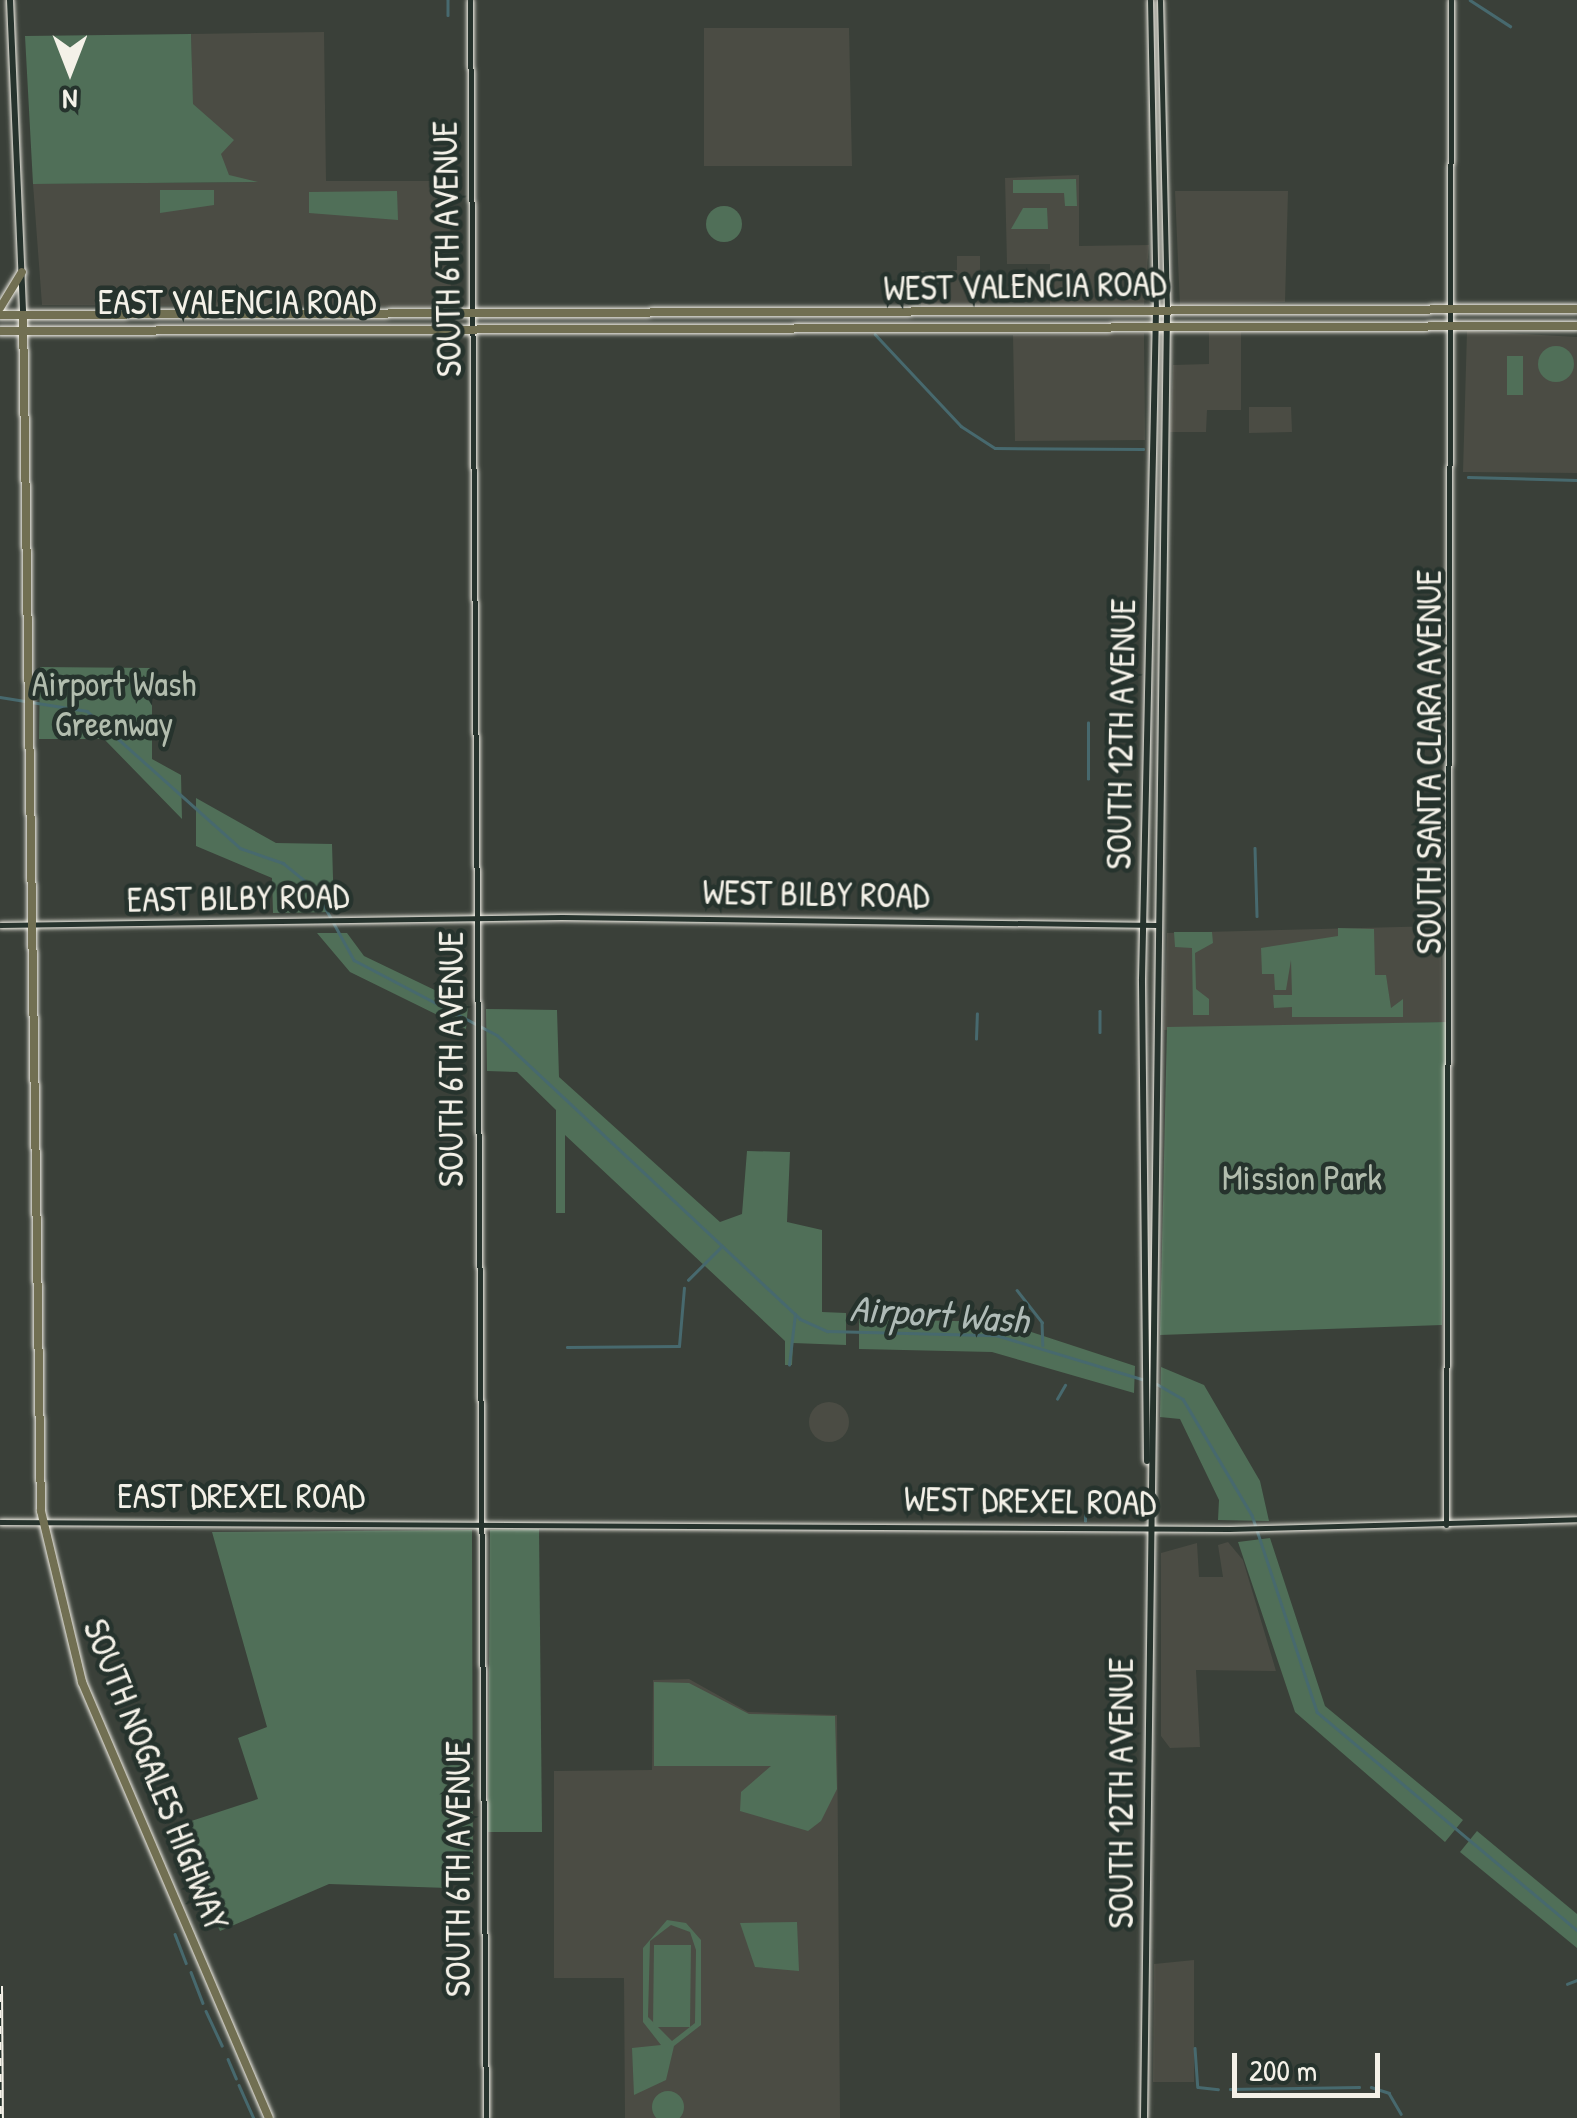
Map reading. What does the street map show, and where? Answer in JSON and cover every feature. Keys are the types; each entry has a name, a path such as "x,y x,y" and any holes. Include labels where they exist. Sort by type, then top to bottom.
{"main road":[{"name":"SOUTH NOGALES HIGHWAY","path":"10,0 24,331 30,925 43,1521 82,1682 270,2118"},
{"path":"0,311 22,272"},
{"name":"WEST VALENCIA ROAD","path":"474,316 1577,308"},
{"name":"EAST VALENCIA ROAD","path":"0,311 23,315 474,316"},
{"name":"SOUTH 12TH AVENUE","path":"1148,1467 1142,1389 1142,924 1156,312"},
{"name":"SOUTH 12TH AVENUE","path":"1144,2118 1147,1529 1167,312"},
{"path":"1008,315 1008,328"},
{"path":"310,316 310,329"},
{"path":"855,316 855,329"},
{"name":"WEST VALENCIA ROAD","path":"474,330 1167,327 1456,320 1577,326"},
{"name":"EAST VALENCIA ROAD","path":"0,331 474,330"},
{"path":"1152,431 1162,446"},
{"path":"1143,1026 1157,1026"}],"street":[{"name":"SOUTH 6TH AVENUE","path":"470,0 486,2118"},
{"name":"SOUTH 12TH AVENUE","path":"1150,0 1156,312"},
{"name":"SOUTH 12TH AVENUE","path":"1160,0 1167,312"},
{"name":"SOUTH SANTA CLARA AVENUE","path":"1446,1525 1456,320 1451,0"},
{"name":"EAST BILBY ROAD","path":"0,925 476,921"},
{"name":"WEST BILBY ROAD","path":"476,921 1157,925"},
{"name":"WEST DREXEL ROAD","path":"481,1520 1248,1529 1577,1519"},
{"name":"EAST DREXEL ROAD","path":"0,1522 481,1520"}],"shaded area":[{"path":"704,28 849,28 852,166 704,166"},
{"path":"324,32 326,181 450,181 451,307 42,305 33,184 258,182 194,176 191,34"},
{"path":"1079,175 1079,246 1149,245 1144,305 1050,308 1050,264 1007,264 1005,178"},
{"path":"1175,191 1288,191 1285,302 1180,306"},
{"path":"957,256 980,256 980,309 921,309 921,271 957,270"},
{"path":"1467,331 1577,337 1577,473 1463,472"},
{"path":"1209,332 1241,332 1241,410 1207,410 1206,432 1170,432 1173,365 1209,364"},
{"path":"1144,333 1145,440 1015,441 1013,335"},
{"path":"1249,407 1291,407 1292,432 1249,433"},
{"path":"1440,926 1443,1022 1164,1030 1167,933"},
{"path":"829,1402 843,1408 849,1422 843,1436 829,1442 815,1436 809,1422 815,1408"},
{"path":"1228,1542 1243,1560 1276,1671 1196,1670 1200,1747 1170,1748 1161,1736 1161,1553 1197,1543 1199,1577 1223,1577 1218,1545"},
{"path":"689,1679 748,1712 837,1715 840,2118 625,2118 624,1978 554,1978 554,1771 652,1770 653,1680"},
{"path":"1194,1960 1194,2082 1153,2082 1154,1964"}],"green space":[{"path":"191,34 193,104 234,140 221,154 229,175 258,182 33,184 25,36"},
{"path":"1076,179 1077,206 1065,206 1064,193 1013,193 1013,180"},
{"path":"160,190 214,190 214,205 160,213"},
{"path":"397,191 398,220 309,213 309,192"},
{"path":"724,206 737,211 742,224 737,237 724,242 711,237 706,224 711,211"},
{"path":"1023,208 1047,208 1048,229 1011,229"},
{"path":"1556,346 1569,351 1574,364 1569,377 1556,382 1543,377 1538,364 1543,351"},
{"path":"1507,356 1523,356 1523,395 1507,395"},
{"name":"Airport Wash Greenway","path":"40,667 152,668 152,759 181,775 182,819 104,739 39,739"},
{"name":"Airport Wash Greenway","path":"196,798 276,843 332,844 334,912 273,913 272,878 196,846"},
{"path":"1338,928 1374,929 1375,975 1386,975 1391,1008 1403,999 1403,1017 1292,1017 1292,1007 1274,1008 1273,995 1292,995 1291,960 1286,990 1275,990 1274,974 1262,974 1261,948 1338,936"},
{"path":"1174,932 1212,932 1213,943 1195,953 1196,989 1209,999 1209,1015 1193,1015 1192,948 1175,947"},
{"path":"317,933 347,933 364,956 468,1006 466,1029 350,972"},
{"path":"486,1009 557,1010 559,1077 720,1222 742,1214 747,1151 790,1152 787,1222 822,1230 822,1312 846,1313 846,1345 793,1343 792,1365 785,1365 785,1341 565,1135 565,1213 556,1213 556,1110 517,1072 487,1071"},
{"name":"Mission Park","path":"1447,1022 1442,1325 1160,1335 1167,1027"},
{"path":"859,1319 1001,1322 1135,1366 1134,1393 992,1352 859,1349"},
{"path":"1161,1367 1204,1385 1260,1481 1269,1521 1218,1520 1219,1500 1180,1419 1160,1417"},
{"path":"539,1529 542,1832 488,1832 490,1530"},
{"path":"472,1530 473,1879 448,1880 448,1888 329,1884 220,1931 170,1828 258,1799 238,1738 267,1727 212,1532"},
{"path":"1270,1538 1325,1706 1463,1820 1445,1842 1295,1712 1238,1542"},
{"path":"654,1682 689,1683 749,1714 835,1716 837,1789 821,1821 808,1831 740,1811 741,1792 771,1766 654,1766"},
{"path":"1477,1831 1577,1914 1577,1948 1460,1852"},
{"path":"667,1920 686,1923 701,1940 701,2025 674,2046 666,2080 634,2095 632,2048 661,2045 643,2022 643,1948","holes":["671,1925 690,1932 696,1950 695,2023 672,2041 648,2017 650,1941"]},
{"path":"797,1922 799,1971 755,1967 740,1923"},
{"path":"654,1945 691,1945 690,2027 653,2027"},
{"path":"668,2091 679,2096 684,2107 679,2118 668,2123 657,2118 652,2107 657,2096"}],"waterway":[{"path":"448,0 448,15"},
{"path":"1470,0 1510,26"},
{"path":"875,334 961,426 995,448 1143,449"},
{"path":"1468,477 1577,480"},
{"name":"Airport Wash","path":"0,697 87,711 240,848 283,863 315,889 354,960 497,1035 800,1319 827,1331 996,1335 1145,1380"},
{"path":"1088,723 1088,779"},
{"path":"1255,848 1257,916"},
{"path":"1100,1011 1100,1032"},
{"path":"976,1039 977,1014"},
{"path":"688,1280 722,1246"},
{"path":"567,1347 679,1346 684,1288"},
{"path":"1017,1290 1042,1322 1043,1345"},
{"path":"789,1365 795,1314"},
{"name":"Airport Wash","path":"1157,1384 1183,1399 1252,1515 1317,1712 1577,1930"},
{"path":"1057,1399 1065,1385"},
{"path":"1085,1510 1085,1521"},
{"path":"175,1934 186,1963"},
{"path":"191,1972 203,2003"},
{"path":"1567,1984 1577,1980"},
{"path":"206,2011 222,2046"},
{"path":"1195,2048 1198,2087 1218,2089"},
{"path":"228,2059 236,2078"},
{"path":"239,2085 254,2118"},
{"path":"1230,2089 1359,2087"},
{"path":"1371,2087 1389,2093 1401,2114"}],"railway":[{"path":"0,1986 1,2118"}]}
